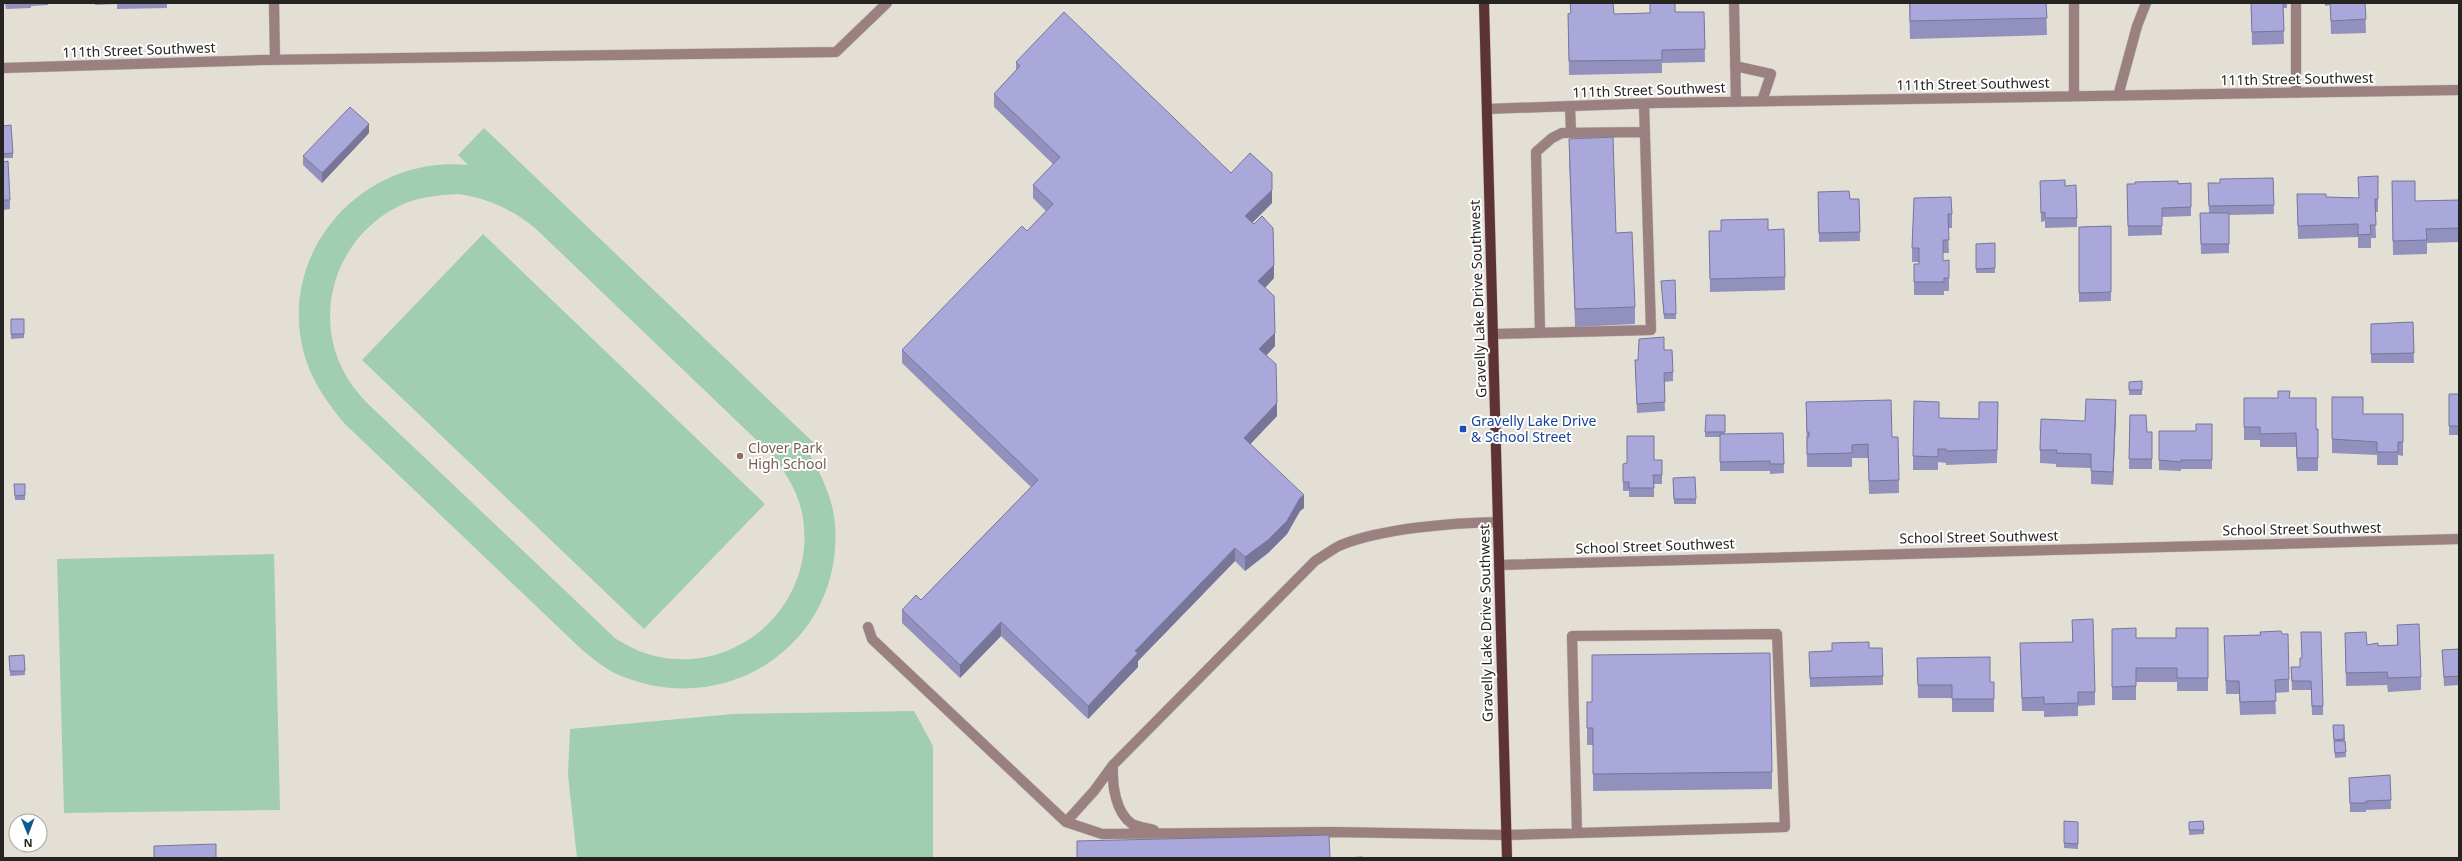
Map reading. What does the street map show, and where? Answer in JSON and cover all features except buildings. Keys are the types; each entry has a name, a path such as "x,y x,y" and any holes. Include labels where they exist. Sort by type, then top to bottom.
{"main road":[{"name":"Gravelly Lake Drive Southwest","path":"1484,3 1507,858"}],"street":[{"path":"274,3 275,60"},
{"name":"111th Street Southwest","path":"3,68 275,60 836,52 887,3"},
{"path":"1734,3 1736,102"},
{"path":"2074,3 2074,96"},
{"path":"2118,96 2137,26 2146,3"},
{"path":"2296,3 2296,93"},
{"path":"1735,66 1771,74 1762,101"},
{"name":"111th Street Southwest","path":"1487,109 1762,101 2459,90"},
{"path":"1493,334 1651,330 1644,104"},
{"path":"1570,106 1571,133"},
{"path":"1540,333 1536,152 1552,138 1562,133 1645,132"},
{"path":"1066,822 1094,791 1113,765 1315,561 1341,546 1371,537 1455,523 1498,522"},
{"name":"School Street Southwest","path":"1499,565 2459,539"},
{"path":"868,627 872,639 1066,822 1102,834 1333,832 1506,835 1578,833 1784,827 1777,634 1572,636 1578,833"},
{"path":"1113,765 1112,779 1116,802 1132,824 1161,833"}],"green space":[{"path":"484,128 816,445 809,453 826,487 834,514 833,566 821,603 800,634 773,660 740,678 703,687 664,687 624,677 606,668 579,647 345,424 322,393 308,367 299,318 303,282 315,248 336,218 362,193 394,176 430,166 468,165 458,155","holes":["459,194 490,202 508,210 535,228 768,451 787,477 797,496 803,516 803,557 795,584 781,609 762,629 739,645 713,655 685,659 650,655 616,639 366,402 347,377 342,368 334,345 330,322 331,299 337,276 346,255 360,236 377,220 397,207 412,201 435,196"]},
{"path":"483,234 765,504 644,629 362,360"},
{"path":"274,554 280,810 64,813 57,559"},
{"path":"914,711 933,746 933,858 577,858 568,775 570,729 733,714"}],"place":[{"name":"Gravelly Lake Drive & School Street","path":"1463,429"},
{"name":"Clover Park High School","path":"740,456"}]}
